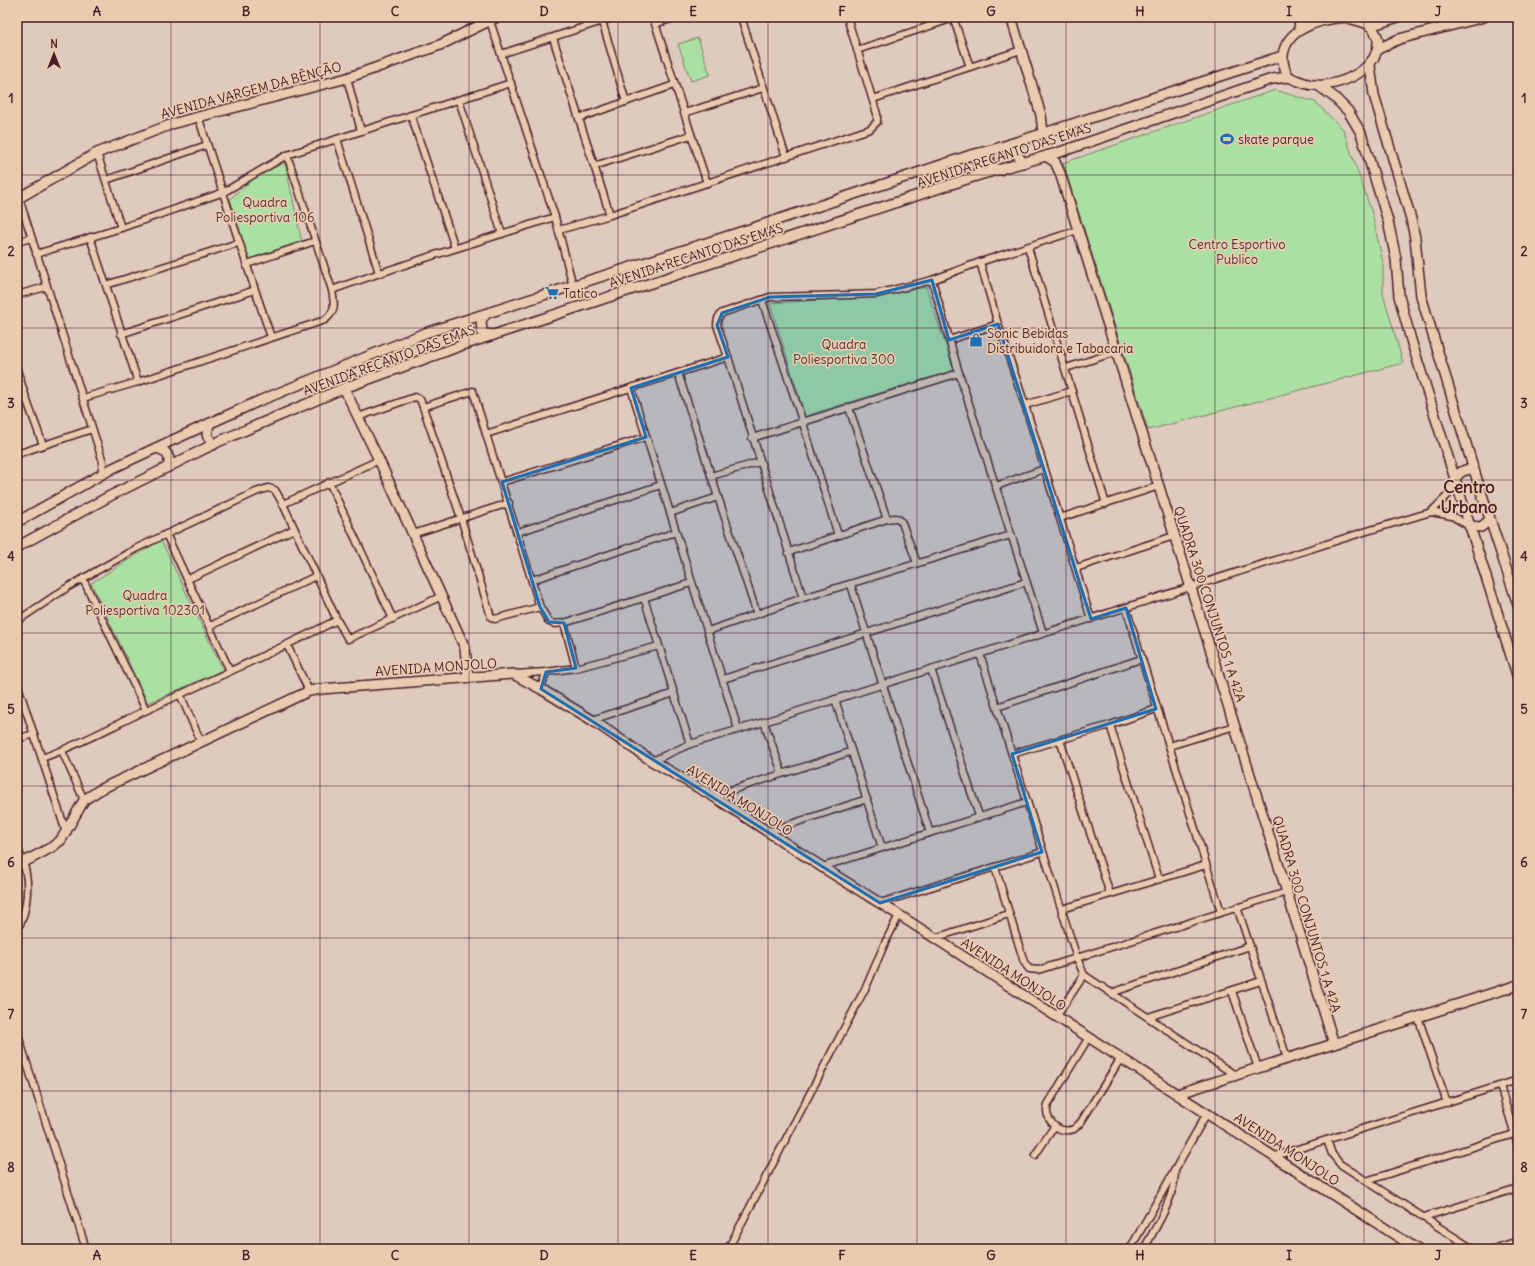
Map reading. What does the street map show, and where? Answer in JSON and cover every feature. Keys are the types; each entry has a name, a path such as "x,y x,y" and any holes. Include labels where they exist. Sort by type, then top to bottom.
{"main road":[{"path":"1011,17 1046,132"},
{"path":"1299,30 1300,17"},
{"path":"1319,86 1349,79 1370,65 1378,49 1378,37 1370,26 1346,17 1321,20 1299,30 1285,45 1282,56 1286,72 1290,77 1319,86 1334,97 1348,111 1361,133 1389,228 1396,259 1399,296 1411,340 1518,678"},
{"path":"1370,26 1398,17"},
{"path":"1378,49 1399,39 1484,17"},
{"name":"AVENIDA VARGEM DA BÊNÇÃO","path":"18,198 97,153 175,123 347,78 440,45 493,19"},
{"name":"AVENIDA RECANTO DAS EMAS","path":"17,522 113,468 156,448 258,401 425,333 756,227 971,155 995,149 1282,56"},
{"path":"1370,65 1374,95 1411,218 1415,238 1421,296 1474,470 1518,605"},
{"name":"AVENIDA RECANTO DAS EMAS","path":"17,547 110,496 213,445 344,388 460,346 976,176 1060,152 1272,79 1290,77"},
{"path":"1010,144 1023,163"},
{"path":"995,149 989,155 989,164 1000,170"},
{"name":"QUADRA 300 CONJUNTOS 1 A 42A","path":"1060,152 1060,173"},
{"path":"971,155 979,162 980,167 976,176"},
{"name":"QUADRA 300 CONJUNTOS 1 A 42A","path":"1046,156 1055,162 1060,173 1334,1044"},
{"path":"486,314 481,320 482,332 485,334 494,335"},
{"path":"457,323 466,325 470,334 468,340 460,346"},
{"path":"344,388 466,648 468,677"},
{"path":"209,424 207,435 208,439 213,445"},
{"path":"156,448 166,452 169,456 170,462 168,467"},
{"path":"1454,479 1462,471 1470,469 1474,470"},
{"path":"1469,526 1481,527 1490,520"},
{"name":"AVENIDA MONJOLO","path":"20,864 52,847 61,840 84,800 100,789 310,691 513,674 592,720 652,761 713,796 1275,1156 1417,1249"},
{"path":"1176,1094 1518,985"}],"street":[{"path":"501,54 615,17"},
{"path":"653,17 706,183"},
{"path":"655,24 677,17"},
{"path":"741,17 786,157"},
{"path":"559,230 610,215 870,129 875,124 877,119 873,99 847,17"},
{"path":"857,50 954,18 970,67"},
{"path":"493,19 501,54 559,230 573,286"},
{"path":"602,21 626,102"},
{"path":"553,38 610,215"},
{"path":"873,99 1021,50"},
{"path":"347,78 361,131"},
{"path":"36,254 121,228 224,192 287,154 511,83"},
{"path":"579,118 674,85"},
{"path":"684,113 763,88"},
{"path":"459,100 502,234"},
{"path":"411,115 455,248"},
{"path":"198,116 224,192 238,243 247,264 271,337"},
{"path":"594,166 691,135"},
{"path":"337,139 379,273"},
{"path":"106,180 208,145"},
{"path":"97,153 121,228"},
{"path":"82,398 138,382 325,320 330,315 334,310 332,290 287,154"},
{"path":"18,198 103,462 101,475"},
{"path":"332,290 455,248 555,217"},
{"path":"803,598 717,325 720,315 762,300 778,297 851,296 876,294 932,280 980,262 1078,230"},
{"path":"90,237 138,382"},
{"path":"17,242 30,238"},
{"path":"247,264 315,241"},
{"path":"106,285 238,243"},
{"path":"1028,247 1066,368 1106,504"},
{"path":"980,262 998,324 1025,405 1091,619"},
{"path":"932,280 959,373 1043,633"},
{"path":"17,295 46,287"},
{"path":"121,334 255,290"},
{"path":"762,300 838,535"},
{"path":"949,340 998,324"},
{"path":"1066,368 1116,352"},
{"path":"486,434 728,357"},
{"path":"17,370 43,445"},
{"path":"678,373 756,614"},
{"path":"752,438 959,373"},
{"path":"631,388 738,729"},
{"path":"1025,405 1072,390"},
{"path":"423,406 473,391 518,532 540,607 549,622 555,624 564,623 691,583"},
{"path":"358,417 416,397 420,398 461,518 492,618 495,620 540,607"},
{"path":"17,401 26,398"},
{"path":"849,408 887,519"},
{"path":"17,454 92,429"},
{"path":"502,482 646,437"},
{"path":"283,504 379,460"},
{"path":"103,462 113,468"},
{"path":"711,476 760,462"},
{"path":"996,486 1044,469"},
{"path":"652,761 690,744 1431,512 1448,495 1454,479"},
{"path":"329,482 393,619"},
{"path":"518,532 661,485"},
{"path":"1060,518 1159,486"},
{"path":"17,621 68,587 137,548 268,488 275,490 283,504 337,620 348,639 442,596"},
{"path":"670,513 718,497"},
{"path":"413,534 509,503"},
{"path":"1431,512 1452,516 1469,526"},
{"path":"789,552 896,517 899,518 917,563"},
{"path":"188,579 294,529"},
{"path":"532,580 676,532"},
{"path":"166,534 230,671"},
{"path":"708,631 803,598 1011,535"},
{"path":"1076,568 1174,536"},
{"path":"210,626 316,576"},
{"path":"83,579 146,710"},
{"path":"723,679 1026,582"},
{"path":"851,584 930,833"},
{"path":"644,598 690,744"},
{"path":"1126,608 1156,709 1221,912"},
{"path":"42,758 62,751 337,620"},
{"path":"564,623 576,668"},
{"path":"287,645 310,691"},
{"path":"513,674 576,668 659,646"},
{"path":"980,654 1042,852 1084,975 1235,1075"},
{"path":"996,707 1142,659"},
{"path":"931,669 979,816"},
{"path":"541,689 546,672"},
{"path":"17,683 66,832"},
{"path":"592,720 674,693"},
{"path":"180,694 201,742"},
{"path":"835,699 850,752 867,799 882,848"},
{"path":"1012,754 1110,725 1156,709"},
{"path":"764,722 782,773"},
{"path":"1110,725 1159,879"},
{"path":"1169,746 1235,726"},
{"path":"17,739 34,734"},
{"path":"1060,740 1110,894"},
{"path":"62,751 84,800"},
{"path":"713,796 850,752"},
{"path":"767,832 867,799"},
{"path":"822,867 1027,802"},
{"path":"17,929 22,920 25,909 27,879 20,864 18,850"},
{"path":"880,903 1042,852"},
{"path":"1062,909 1206,865"},
{"path":"995,867 1024,962 1029,969 1038,970 1287,892"},
{"path":"1237,907 1287,1058"},
{"path":"935,938 1009,914"},
{"path":"728,1249 868,985 884,945 899,915"},
{"path":"1111,993 1250,946"},
{"path":"1056,1017 1084,975"},
{"path":"1148,1017 1262,981"},
{"path":"1232,991 1258,1068"},
{"path":"1418,1017 1447,1103"},
{"path":"17,1032 86,1249"},
{"path":"1089,1037 1048,1104 1046,1110 1048,1118 1054,1127 1067,1130 1074,1128 1081,1122 1121,1058"},
{"path":"1275,1156 1518,1080"},
{"path":"1500,1086 1518,1145"},
{"path":"1130,1249 1175,1172 1207,1113"},
{"path":"1035,1155 1054,1127"},
{"path":"1366,1181 1514,1134"},
{"path":"1327,1140 1334,1159 1473,1249"},
{"path":"1144,1249 1172,1189 1175,1172"},
{"path":"1424,1217 1518,1188"},
{"path":"1493,1249 1518,1241"}],"highlighted area":[{"path":"932,280 949,340 998,324 1091,619 1126,608 1156,709 1012,754 1042,852 880,903 541,689 546,672 576,668 564,623 549,622 540,607 502,482 646,437 631,388 728,357 717,325 722,313 770,297 876,294"}],"green space":[{"path":"698,38 710,75 691,81 678,44"},
{"name":"Centro Esportivo Publico","path":"1275,90 1315,102 1343,129 1372,213 1383,263 1383,293 1403,363 1148,430 1063,163"},
{"name":"Quadra Poliesportiva 106","path":"285,163 302,242 249,260 230,199 258,174"},
{"name":"Quadra Poliesportiva 300","path":"926,287 954,370 805,416 770,303 878,297"},
{"name":"Quadra Poliesportiva 102301","path":"161,540 223,670 148,703 91,583"}],"place":[{"name":"skate parque","path":"1227,139"},
{"name":"Tatico","path":"552,293"},
{"name":"Sonic Bebidas Distribuidora e Tabacaria","path":"976,340"}],"district":[{"name":"Centro Urbano","path":"1469,497"}]}
